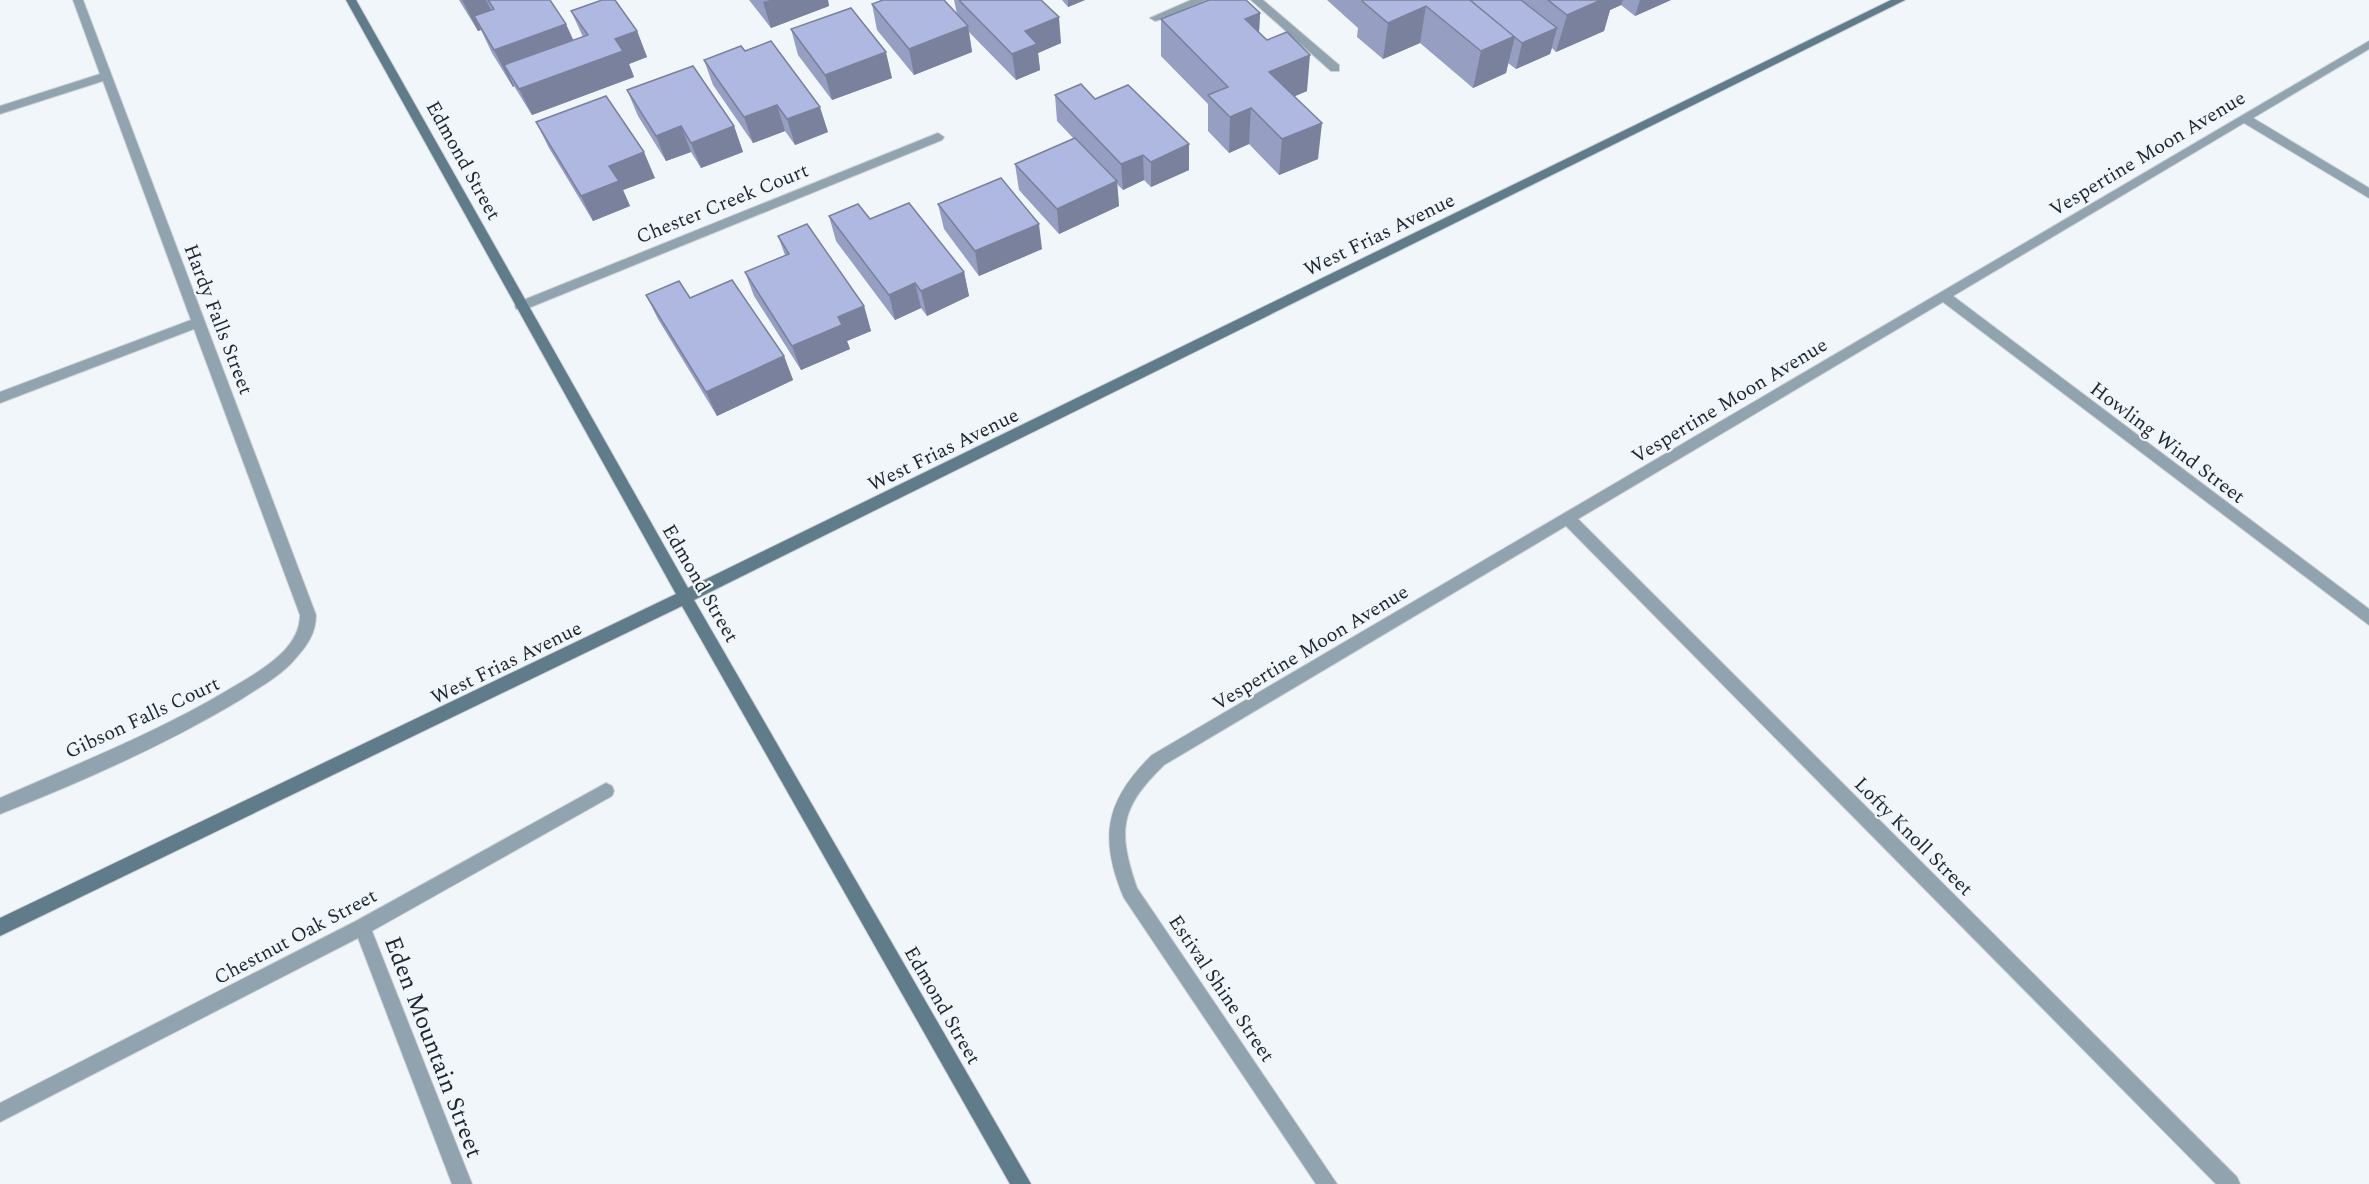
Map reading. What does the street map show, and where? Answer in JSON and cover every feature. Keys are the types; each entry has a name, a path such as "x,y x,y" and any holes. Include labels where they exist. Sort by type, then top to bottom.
{"street":[{"name":"Hardy Falls Street","path":"78,0 308,615 306,634 293,650"},
{"name":"Edmond Street","path":"351,0 685,597 1022,1184"},
{"path":"1155,18 1201,0"},
{"path":"1256,0 1335,68"},
{"name":"West Frias Avenue","path":"0,927 685,597 1900,0"},
{"name":"Vespertine Moon Avenue","path":"1123,804 1135,780 1158,760 2369,45"},
{"path":"0,111 107,76"},
{"path":"2245,118 2369,194"},
{"name":"Chester Creek Court","path":"521,306 938,136"},
{"name":"Howling Wind Street","path":"1944,296 2369,618"},
{"path":"0,398 199,322"},
{"name":"Lofty Knoll Street","path":"1567,518 2230,1184"},
{"name":"Gibson Falls Court","path":"0,806 231,699 293,650"},
{"name":"Chestnut Oak Street","path":"0,1113 362,927 606,791"},
{"name":"Estival Shine Street","path":"1123,804 1114,837 1120,865 1130,892 1328,1184"},
{"name":"Eden Mountain Street","path":"362,927 462,1184"}],"building":[{"path":"488,0 550,0 566,24 494,50 474,16 494,9"},
{"path":"602,0 615,0 637,31 615,39 623,51 519,89 504,65 588,35 571,11"},
{"path":"883,0 944,0 968,26 909,49 872,4"},
{"path":"959,0 1041,0 1059,17 1025,31 1037,44 1012,54"},
{"path":"1209,0 1246,0 1260,13 1245,19 1267,40 1287,32 1310,55 1269,72 1322,123 1282,139 1251,108 1230,117 1208,95 1228,87 1161,19"},
{"path":"1363,0 1470,0 1515,36 1481,51 1426,6 1388,23"},
{"path":"1470,0 1521,0 1557,28 1522,43"},
{"path":"1548,0 1601,0 1567,15"},
{"path":"851,8 886,52 825,75 791,29"},
{"path":"771,41 820,107 787,119 777,105 744,117 704,60 741,46 745,51"},
{"path":"693,66 734,126 691,143 681,126 656,136 627,90"},
{"path":"1081,84 1095,99 1128,85 1189,144 1151,162 1143,155 1121,164 1055,95"},
{"path":"606,96 644,152 609,166 619,181 581,196 536,122"},
{"path":"1075,138 1117,181 1057,209 1015,164"},
{"path":"1001,178 1039,224 975,251 938,204"},
{"path":"909,203 964,272 921,291 915,283 889,295 829,216 858,204 870,219"},
{"path":"807,224 864,306 838,317 842,325 792,346 745,272 789,254 778,236"},
{"path":"732,280 784,356 706,392 646,295 679,281 690,298"}]}
